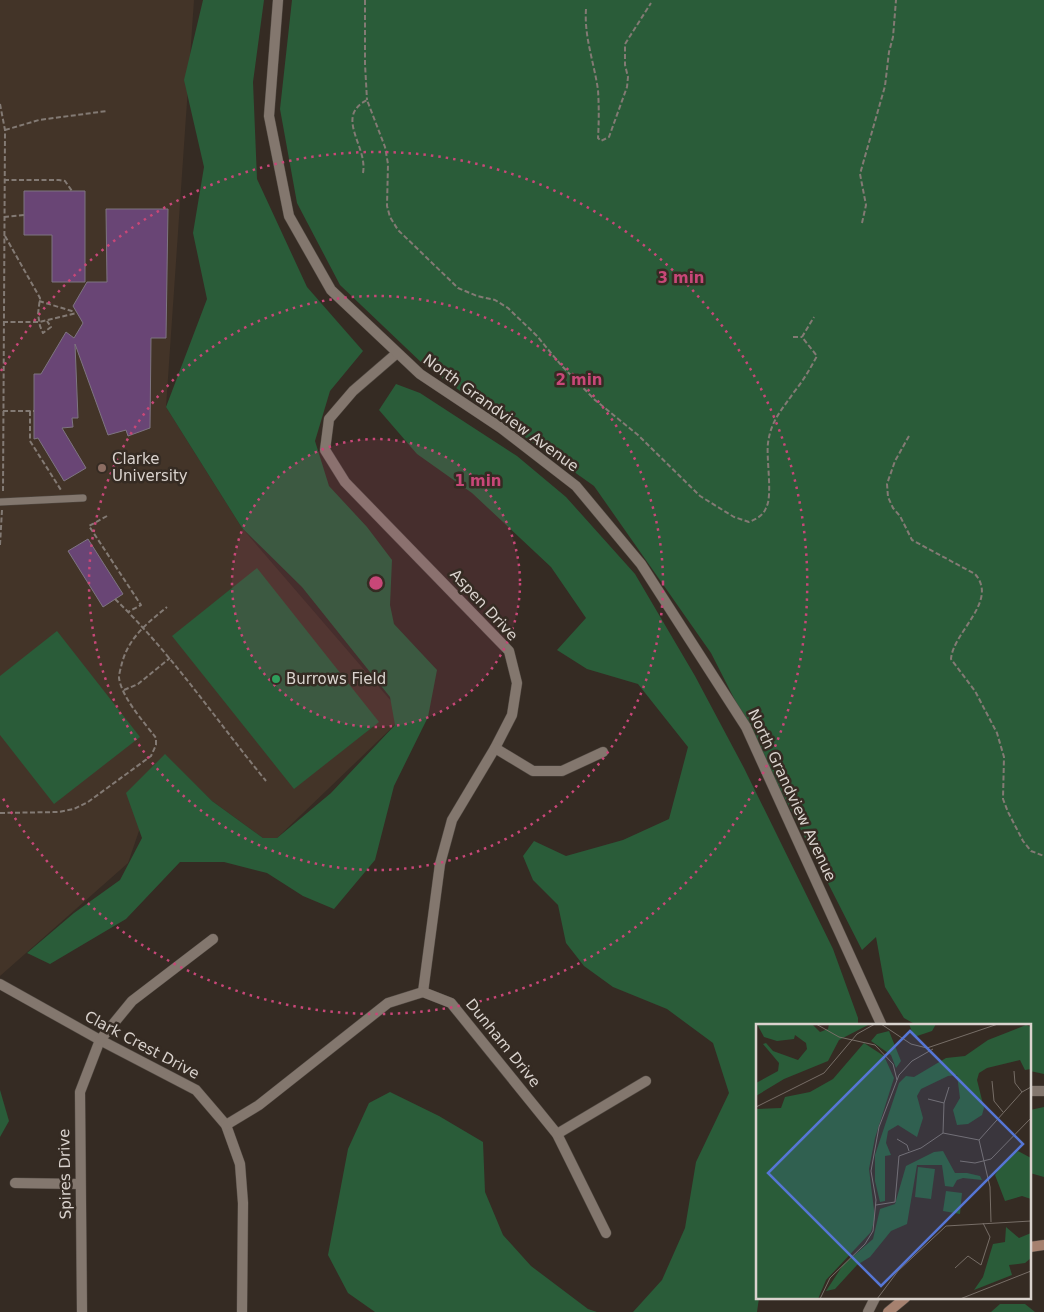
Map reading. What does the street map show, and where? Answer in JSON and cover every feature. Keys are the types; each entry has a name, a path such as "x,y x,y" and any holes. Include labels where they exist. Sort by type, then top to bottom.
{"main road":[{"path":"888,1312 903,1300"}],"street":[{"name":"North Grandview Avenue","path":"278,0 269,116 289,216 331,290 420,374 500,428 576,486 641,564 746,727 883,1024"},
{"name":"Aspen Drive","path":"397,353 354,391 328,419 325,450 345,482 509,651 516,683 512,715 495,748 452,820 440,864 423,992"},
{"path":"495,748 533,771 562,771 604,752"},
{"name":"Spires Drive","path":"82,1312 80,1092 100,1040 132,1001 213,939"},
{"name":"Clark Crest Drive","path":"0,984 100,1040 196,1090 226,1125 240,1164 243,1203 242,1312"},
{"path":"226,1125 259,1105 388,1003 423,992"},
{"name":"Dunham Drive","path":"423,992 451,1004 557,1134 606,1233"},
{"path":"557,1134 646,1081"},
{"path":"15,1183 80,1184"},
{"path":"868,1312 874,1300"}],"lane":[{"path":"1,502 83,498"}],"path":[{"path":"365,0 367,100 385,147 388,164 387,206 390,218 398,230 458,288 477,296 495,300 508,308 537,336 561,365 595,400 638,435 700,496 734,517 748,522 760,517 767,508 769,484 768,444 772,424 778,413 805,378 817,356 802,337"},
{"path":"862,223 866,205 860,174 885,86 889,52 893,37 896,0"},
{"path":"586,9 586,34 598,90 598,138 601,141 609,137 627,87 625,44 651,3"},
{"path":"363,173 363,156 352,126 353,113 360,104 367,100"},
{"path":"0,104 4,130 3,411 0,545"},
{"path":"4,130 39,120 106,111"},
{"path":"4,180 59,180 65,181 72,191"},
{"path":"4,217 24,216"},
{"path":"4,234 40,298 38,314 43,333 51,327 47,321"},
{"path":"3,322 39,322 77,313 39,301"},
{"path":"802,337 814,317"},
{"path":"793,337 802,337"},
{"path":"3,411 34,411"},
{"path":"30,411 30,441 66,499"},
{"path":"909,436 890,474 888,497 912,540 975,574 981,581 981,594 978,606 952,650 951,659 975,691 997,733 1004,757 1003,799 1008,812 1023,841 1031,851 1044,856"},
{"path":"107,516 89,526 141,605 128,612"},
{"path":"115,599 170,658 225,731 266,781"},
{"path":"0,813 59,812 74,809 88,802 151,756 156,745 156,738 126,697 119,678 123,657 135,636 142,626 167,607"},
{"path":"124,690 138,684 170,658"}],"shaded area":[{"name":"Clarke University","path":"0,0 194,0 166,407 242,528 404,716 277,838 263,838 212,801 165,755 128,863 0,976"}],"green space":[{"path":"203,0 264,0 253,82 257,179 307,287 363,351 330,391 315,441 329,486 367,527 392,560 390,605 394,624 437,670 428,717 394,786 375,860 334,909 303,896 267,873 224,862 180,862 126,919 50,964 27,953 74,913 120,880 142,838 126,793 165,754 212,801 263,838 277,838 331,793 395,725 390,697 302,587 242,528 166,407 207,299 193,233 204,167 184,80"},
{"path":"292,0 1044,0 1044,1074 1032,1071 1032,1024 914,1024 904,1018 885,987 876,937 862,950 711,653 594,486 425,366 340,285 297,203 280,109"},
{"path":"396,384 420,393 517,456 566,497 635,574 695,676 744,768 833,949 858,1018 858,1024 756,1024 756,1300 759,1300 757,1312 633,1312 662,1280 685,1228 696,1162 729,1093 713,1043 667,1009 613,987 584,966 566,943 558,905 533,880 523,856 534,841 566,856 623,840 669,819 688,747 638,684 587,669 557,650 586,618 551,567 472,493 417,454 379,410"},
{"name":"Burrows Field","path":"257,568 379,722 294,789 172,636"},
{"path":"57,631 140,737 54,804 0,735 0,676"},
{"path":"0,1090 9,1121 0,1137"},
{"path":"390,1092 439,1116 483,1142 485,1192 503,1235 531,1266 588,1309 597,1312 375,1312 348,1293 328,1255 348,1149 369,1103"},
{"path":"1044,1107 1044,1177 1032,1174 1032,1110"},
{"path":"1000,1304 1025,1304 1035,1312 991,1312"}],"building":[{"path":"24,191 85,191 85,282 52,282 52,235 24,235"},
{"path":"106,209 168,209 166,338 151,338 150,428 128,436 126,430 108,435 75,344 78,418 72,418 73,427 62,428 86,468 64,481 38,438 34,439 34,374 41,374 66,332 74,338 83,323 73,306 87,282 107,282"},
{"path":"88,539 123,594 103,607 68,551"}],"place":[{"name":"Clarke University","path":"102,468"},
{"name":"Burrows Field","path":"276,679"}]}
